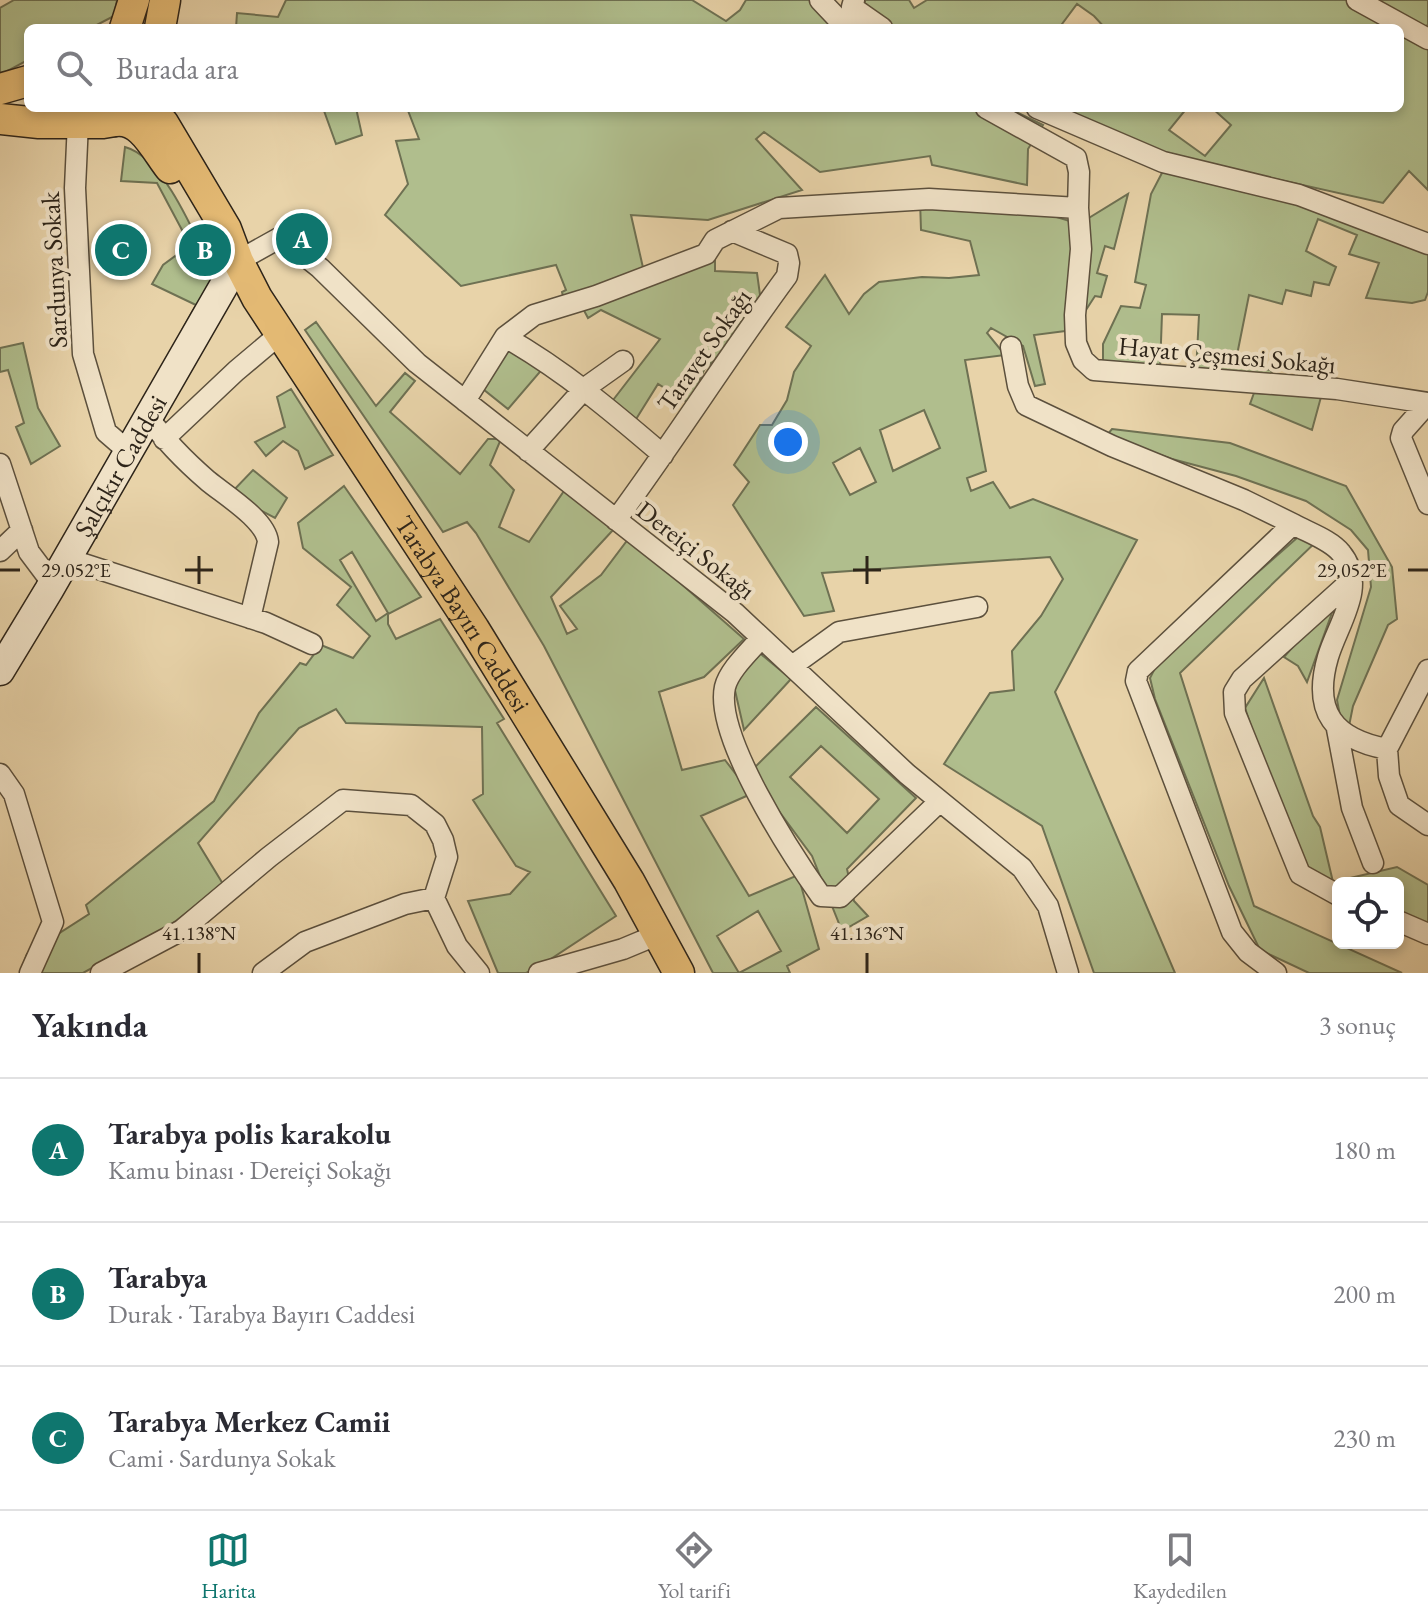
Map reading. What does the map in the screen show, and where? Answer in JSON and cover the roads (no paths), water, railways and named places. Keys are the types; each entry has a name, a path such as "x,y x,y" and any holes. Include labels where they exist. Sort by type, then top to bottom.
{"main road":[{"path":"126,24 134,0"},
{"path":"161,24 165,0"},
{"path":"0,89 24,82"},
{"name":"Tarabya Bayırı Caddesi","path":"153,112 226,229 238,261 280,334 436,569 580,799 679,973"},
{"path":"0,119 39,123 97,116"},
{"name":"Tarabya Bayırı Caddesi","path":"97,116 135,123 178,180 212,235 238,261"},
{"name":"Şalçıkır Caddesi","path":"0,671 68,559 128,451 156,428 238,261"}],"street":[{"path":"820,0 845,24"},
{"path":"854,0 852,7 876,24"},
{"path":"1357,0 1401,24"},
{"path":"1404,26 1428,39"},
{"path":"465,401 505,337 534,315 596,296 706,254 715,240 779,208 929,199 1078,208 1079,172 1076,158 993,112"},
{"path":"1046,112 1163,162 1299,195 1428,244"},
{"name":"Sardunya Sokak","path":"97,116 75,188 83,354 106,432 128,451"},
{"name":"Hayat Çeşmesi Sokağı","path":"1078,208 1081,249 1075,315 1076,343 1083,360 1094,370 1337,389 1428,403"},
{"name":"Taravet Sokağı","path":"616,520 724,361 787,276 787,254 732,231"},
{"name":"Dereiçi Sokağı","path":"238,261 281,237 320,268 417,363 735,613 907,774 1022,868 1048,906 1068,973"},
{"path":"250,618 268,542 267,533 237,503 208,481 156,428 236,371 280,334"},
{"path":"505,337 585,388 663,455"},
{"path":"1011,347 1018,386 1026,405 1112,446 1244,500 1340,550 1352,572 1352,580 1350,604 1328,658 1323,693 1328,718 1349,738 1387,749"},
{"path":"528,451 585,388 623,361"},
{"path":"1428,403 1403,431 1401,438 1428,504"},
{"path":"0,464 29,552 53,584"},
{"path":"1276,973 1248,952 1232,932 1136,681 1138,671 1293,524"},
{"path":"0,551 22,530"},
{"path":"68,559 250,618 312,644"},
{"path":"1332,892 1300,874 1235,713 1234,692 1242,679 1352,580"},
{"path":"792,666 839,632 977,607"},
{"path":"761,638 725,686 730,727 756,795 821,896 840,897 940,801"},
{"path":"1428,670 1387,749 1389,776 1399,805 1428,825"},
{"path":"1337,729 1352,808 1373,863"},
{"path":"0,774 14,794 53,922 30,973"},
{"path":"101,973 182,930 343,800 411,805 435,824 447,857 434,898 457,946 479,973"},
{"path":"263,973 305,942 405,904 434,898"},
{"path":"1404,924 1428,934"},
{"path":"539,973 623,949 659,934"}],"place":[{"name":"Tarabya polis karakolu","path":"302,239"},
{"name":"Tarabya Merkez Camii","path":"121,250"},
{"name":"Tarabya","path":"205,250"}]}
